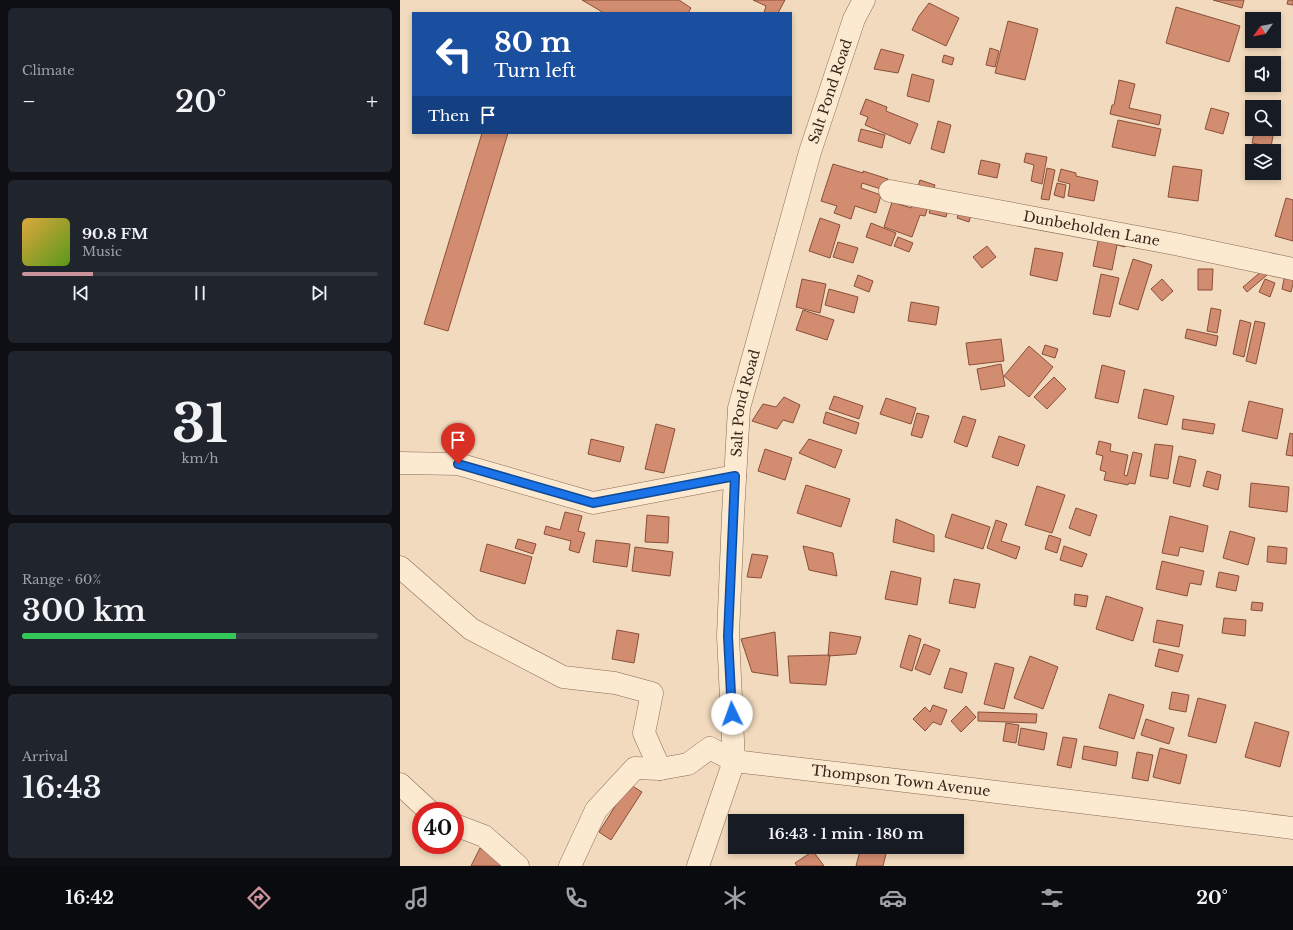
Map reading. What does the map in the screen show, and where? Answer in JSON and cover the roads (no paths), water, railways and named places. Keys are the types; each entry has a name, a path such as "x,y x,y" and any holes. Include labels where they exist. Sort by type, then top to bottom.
{"street":[{"name":"Salt Pond Road","path":"698,866 734,761 728,636 739,408 810,152 854,19 864,0"},
{"name":"Dunbeholden Lane","path":"890,191 1175,244 1293,269"},
{"path":"400,463 458,464 593,503 735,476"},
{"path":"400,567 471,629 563,677 615,683 652,693 644,733 660,769"},
{"name":"Thompson Town Avenue","path":"570,866 596,810 635,768 660,769 688,764 710,748 734,761 1293,828"},
{"path":"400,784 419,802"},
{"path":"464,828 484,836 518,866"}]}
